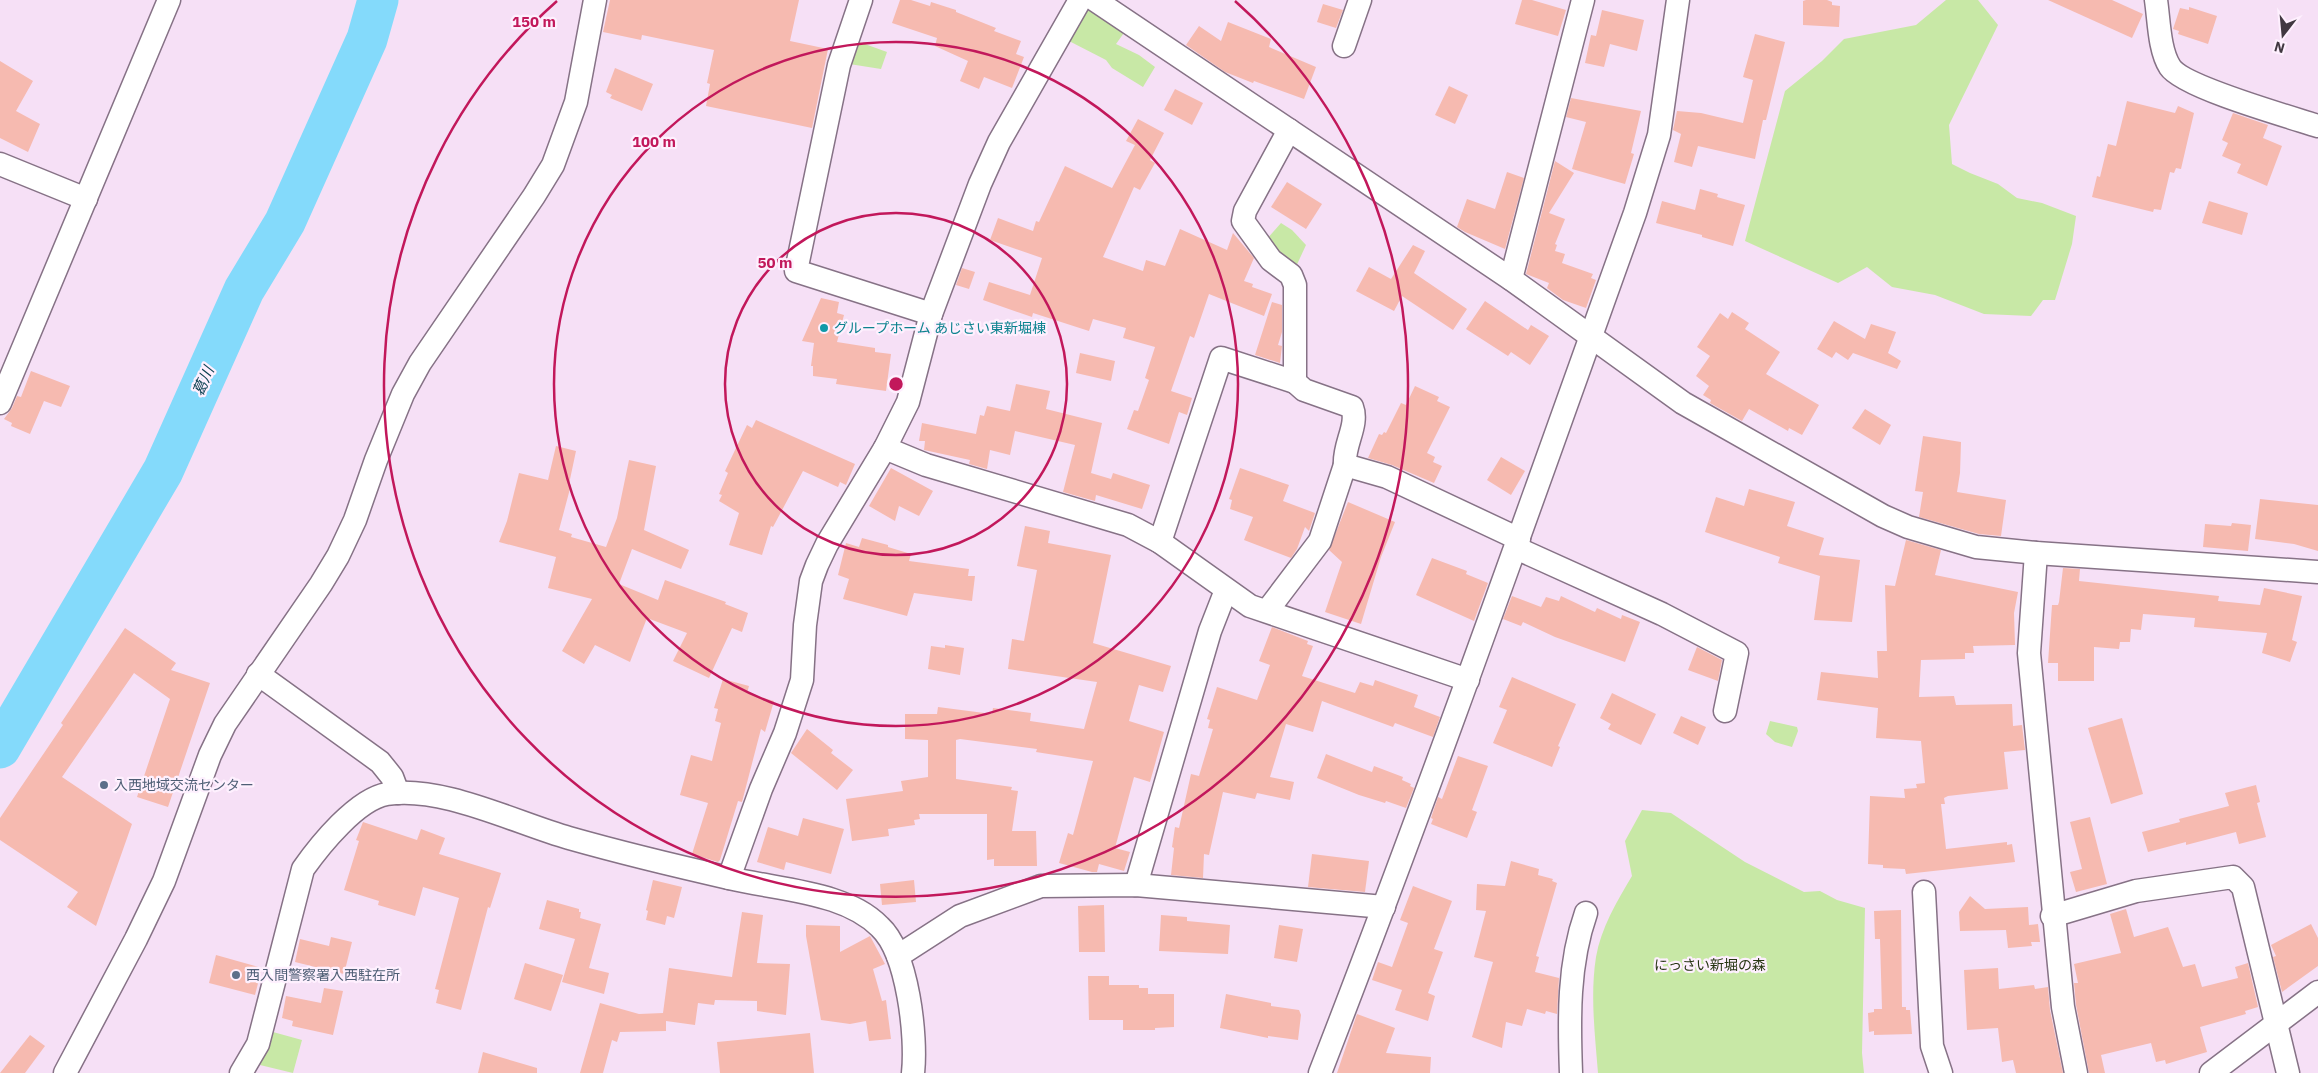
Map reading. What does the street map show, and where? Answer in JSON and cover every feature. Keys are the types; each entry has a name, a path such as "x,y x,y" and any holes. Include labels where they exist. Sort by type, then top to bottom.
{"street":[{"path":"0,403 169,0"},
{"path":"66,1073 136,940 164,881 210,755 225,724 316,592 338,556 355,520 376,460 400,402 420,363 534,196 553,165 576,102 595,0"},
{"path":"861,0 839,65 796,271 931,314"},
{"path":"729,878 761,789 785,733 802,680 805,625 811,581 828,544 885,448 908,402 931,314 980,184 999,142 1080,0"},
{"path":"1095,0 1511,279 1683,403 1883,516 1908,527 1976,547 2036,553 2318,572"},
{"path":"1344,46 1360,0"},
{"path":"1511,279 1583,0"},
{"path":"1320,1073 1384,908 1468,680 1635,214 1659,135 1678,0"},
{"path":"2156,0 2164,52 2169,66 2177,75 2220,94 2318,126"},
{"path":"1289,130 1245,211 1243,221 1271,260 1291,276 1295,285 1295,382"},
{"path":"0,164 86,199"},
{"path":"1160,542 1221,358 1295,382 1304,390 1352,407 1355,416 1344,454 1345,465 1320,541 1268,611"},
{"path":"885,448 926,466 1128,525 1160,542 1250,606 1468,680"},
{"path":"1345,465 1387,477 1737,653 1725,711"},
{"path":"2036,553 2028,653 2062,1007 2076,1073"},
{"path":"1136,885 1210,631 1226,590"},
{"path":"258,674 380,762 392,777 398,793"},
{"path":"241,1073 258,1044 303,869 319,846 345,820 370,801 385,795 398,793 420,793 446,798 568,838 729,878 832,899 861,910 882,928 898,956 906,983 915,1055 913,1073"},
{"path":"2052,916 2136,892 2233,876 2242,887 2288,1073"},
{"path":"898,956 960,916 1041,886 1136,885 1384,908"},
{"path":"1924,892 1932,1046 1941,1073"},
{"path":"1571,1073 1573,972 1576,940 1586,913"},
{"path":"2211,1073 2318,992"}],"green space":[{"path":"1946,0 1978,0 1998,25 1949,125 1952,164 1998,184 2017,198 2042,203 2076,216 2072,244 2055,300 2043,300 2031,316 1984,314 1935,295 1892,287 1867,267 1838,283 1745,241 1785,91 1822,61 1844,39 1916,25"},
{"path":"1090,6 1126,30 1116,44 1139,55 1155,67 1143,87 1112,68 1106,60 1069,41"},
{"path":"851,39 887,52 881,69 843,63"},
{"path":"1281,223 1292,230 1306,245 1294,271 1265,241"},
{"path":"1770,721 1797,727 1798,731 1792,747 1775,742 1766,734"},
{"name":"にっさい新堀の森","path":"1642,810 1671,813 1745,862 1804,892 1820,891 1837,900 1865,908 1862,1053 1864,1073 1598,1073 1593,1000 1596,957 1606,925 1632,876 1625,841"},
{"path":"273,1032 302,1040 293,1073 260,1065"}],"building":[{"path":"610,0 799,0 790,41 828,49 812,128 706,106 710,84 707,83 714,50 642,35 641,40 603,32"},
{"path":"900,0 911,0 930,6 931,2 956,10 956,12 996,28 994,31 1021,41 1016,54 1024,57 1012,88 984,77 979,89 960,81 968,61 935,46 937,38 892,23"},
{"path":"1522,0 1532,0 1566,10 1558,36 1515,24"},
{"path":"1827,0 1832,2 1832,5 1840,6 1839,27 1803,25 1803,1"},
{"path":"2048,0 2112,0 2143,14 2132,38"},
{"path":"1323,4 1343,10 1336,28 1317,22"},
{"path":"2189,7 2217,16 2208,44 2178,34 2179,31 2173,29 2180,8 2189,10"},
{"path":"1602,10 1644,20 1637,51 1610,44 1604,67 1585,63 1591,35 1596,36"},
{"path":"1228,22 1271,39 1269,47 1316,67 1304,99 1225,72 1186,45 1199,26 1221,41"},
{"path":"1755,34 1785,42 1766,120 1763,120 1755,159 1698,146 1692,167 1674,162 1681,134 1673,130 1677,111 1701,113 1743,123 1753,80 1743,77"},
{"path":"0,61 33,81 16,111 40,124 28,152 0,138"},
{"path":"615,68 653,84 642,111 610,98 612,95 606,92"},
{"path":"1449,86 1468,95 1455,124 1435,115"},
{"path":"1175,89 1203,103 1192,125 1164,110"},
{"path":"1571,98 1641,111 1631,153 1634,154 1625,184 1572,169 1586,122 1566,117"},
{"path":"2127,101 2175,113 2178,106 2194,113 2181,169 2176,168 2174,173 2170,172 2161,210 2154,209 2153,212 2092,197 2097,176 2100,177 2108,144 2116,146"},
{"path":"2233,113 2268,125 2263,138 2282,146 2267,186 2237,173 2241,164 2222,156 2228,143 2222,140"},
{"path":"1138,119 1164,133 1150,160 1155,163 1140,190 1134,187 1103,257 1143,271 1146,260 1165,266 1180,229 1227,250 1233,233 1254,258 1244,281 1253,284 1252,287 1272,294 1264,316 1209,294 1194,338 1190,336 1171,391 1192,398 1187,415 1179,412 1169,444 1127,429 1134,410 1138,411 1149,380 1145,378 1155,347 1123,338 1126,328 1093,319 1089,331 1033,313 1032,317 983,300 989,282 1030,295 1042,258 990,240 998,218 1033,231 1036,221 1039,222 1065,166 1112,188 1135,145 1126,141"},
{"path":"1555,161 1574,173 1549,213 1565,219 1555,244 1557,245 1555,251 1565,254 1562,263 1593,274 1591,278 1596,280 1586,308 1563,300 1547,288 1549,283 1526,274"},
{"path":"1507,172 1524,178 1505,249 1457,227 1467,199 1495,209"},
{"path":"1287,182 1322,204 1306,229 1271,207"},
{"path":"1700,189 1718,194 1717,197 1745,205 1733,246 1702,237 1702,235 1656,223 1662,201 1695,210"},
{"path":"2209,201 2248,213 2242,235 2202,223"},
{"path":"1413,245 1425,251 1414,273 1467,309 1453,330 1402,296 1394,311 1356,291 1369,267 1391,279"},
{"path":"962,268 975,272 969,289 956,285"},
{"path":"821,298 839,302 837,313 844,315 837,342 875,348 875,352 891,354 886,391 836,384 837,379 813,376 813,366 811,366 814,343 802,341"},
{"path":"1485,301 1528,330 1531,325 1549,336 1530,365 1511,352 1508,356 1466,329"},
{"path":"1272,302 1282,305 1282,332 1278,345 1282,346 1280,363 1255,355"},
{"path":"1732,312 1749,323 1745,329 1780,352 1766,374 1819,405 1802,435 1789,428 1788,431 1749,409 1742,421 1710,403 1711,400 1703,395 1709,386 1696,376 1710,356 1697,347 1720,313 1728,319"},
{"path":"1834,321 1865,339 1871,324 1896,332 1888,353 1901,361 1897,369 1853,353 1848,360 1836,352 1832,358 1817,349"},
{"path":"1080,353 1115,361 1111,381 1076,373"},
{"path":"31,371 70,386 61,407 44,401 30,434 11,426 12,423 4,419 12,408 17,396 21,397"},
{"path":"1016,384 1050,391 1046,409 1102,423 1091,473 1111,479 1113,473 1150,485 1142,509 1096,495 1095,501 1063,492 1075,445 1015,431 1010,455 990,450 987,469 969,464 970,460 924,450 925,441 919,441 922,423 976,434 980,415 984,416 987,406 1010,411"},
{"path":"1415,386 1439,397 1437,401 1450,407 1427,453 1435,457 1433,462 1442,466 1434,483 1392,465 1368,458 1379,434 1386,433 1401,403 1406,405"},
{"path":"1865,409 1891,425 1880,445 1852,428"},
{"path":"756,420 855,464 846,485 840,482 838,487 803,471 773,527 771,526 762,555 729,545 739,513 719,501 722,495 719,494 728,473 725,471 747,425 752,428"},
{"path":"1923,436 1961,442 1957,492 2006,500 2001,536 1979,534 1919,517 1923,492 1915,491"},
{"path":"556,446 576,451 569,484 571,485 559,530 572,534 571,537 606,547 617,518 629,460 656,466 644,530 689,550 681,569 632,549 619,584 658,600 665,580 726,602 725,604 748,613 742,632 732,628 709,678 673,661 687,633 647,618 630,662 595,645 584,664 562,651 592,599 548,588 556,557 499,542 507,521 519,473 548,480"},
{"path":"1501,457 1525,471 1511,495 1487,480"},
{"path":"891,468 933,491 919,516 899,506 895,521 869,506"},
{"path":"1240,468 1289,485 1283,501 1315,513 1309,531 1305,527 1297,549 1291,558 1244,540 1253,517 1230,509 1232,500 1229,499"},
{"path":"1749,489 1795,502 1787,526 1824,538 1819,555 1860,560 1852,622 1814,620 1820,576 1778,563 1780,557 1705,532 1716,497 1744,506"},
{"path":"2260,499 2318,505 2318,551 2294,544 2255,539"},
{"path":"1348,502 1395,522 1381,557 1361,624 1325,612 1342,562 1329,550"},
{"path":"2232,523 2251,525 2248,551 2203,547 2205,524 2231,526"},
{"path":"1025,526 1050,531 1048,543 1111,555 1093,643 1171,666 1163,692 1139,685 1129,721 1164,732 1150,782 1134,777 1115,848 1130,852 1124,871 1099,864 1097,872 1092,872 1059,863 1068,833 1073,835 1093,761 1036,752 1037,749 960,739 956,740 956,779 1012,787 1011,790 1018,791 1012,831 1036,831 1037,866 994,866 994,859 987,860 987,814 919,814 920,819 914,820 915,825 888,829 889,836 852,841 846,799 903,791 901,781 928,777 928,740 905,739 905,714 937,714 938,707 992,714 993,708 1031,713 1030,721 1084,729 1097,682 1008,669 1012,639 1024,641 1037,570 1017,566"},
{"path":"862,538 911,554 909,561 969,569 968,576 975,576 972,601 914,593 907,616 843,599 849,579 838,575 846,543 859,547"},
{"path":"1906,540 1941,550 1935,575 2018,592 2014,613 2015,645 1973,646 1974,653 1965,653 1965,659 1921,660 1919,697 1954,696 1956,705 2012,704 2013,726 2022,725 2025,750 2004,752 2008,789 1948,796 1944,798 1945,804 1941,804 1946,849 2007,842 2007,845 2012,844 2015,862 1906,874 1905,869 1883,868 1883,865 1868,864 1870,796 1905,798 1904,789 1917,788 1916,784 1925,783 1921,741 1876,738 1878,708 1817,700 1821,672 1878,678 1877,651 1887,651 1885,585 1895,586"},
{"path":"1432,558 1467,571 1466,574 1488,583 1474,621 1416,595"},
{"path":"2063,568 2080,569 2079,581 2219,596 2218,601 2260,605 2264,588 2302,596 2292,640 2297,642 2290,662 2262,653 2267,633 2194,627 2195,618 2143,614 2141,630 2131,629 2130,642 2120,642 2119,649 2094,647 2094,681 2058,681 2058,663 2048,663 2052,605 2058,605 2059,602"},
{"path":"1512,596 1541,607 1546,597 1559,601 1561,596 1595,612 1597,608 1621,619 1622,615 1640,622 1625,662 1555,637 1523,622 1521,626 1503,619"},
{"path":"1272,627 1308,641 1307,644 1313,646 1302,676 1355,693 1360,682 1373,686 1375,680 1418,695 1414,707 1440,717 1433,737 1395,723 1393,727 1322,701 1313,732 1286,724 1270,777 1294,782 1290,800 1257,793 1255,799 1223,792 1209,855 1204,854 1203,878 1171,875 1175,827 1179,828 1191,774 1199,776 1213,729 1208,728 1210,720 1207,719 1217,687 1257,700 1270,665 1259,661"},
{"path":"125,628 176,663 171,670 210,683 168,807 137,797 170,699 134,673 62,777 132,824 96,926 67,907 78,892 0,840 0,818 63,725 61,723"},
{"path":"945,645 964,648 960,675 928,669 931,646 945,648"},
{"path":"1697,647 1722,660 1718,681 1688,670"},
{"path":"1512,677 1576,704 1558,746 1560,747 1552,767 1493,743 1507,710 1499,707"},
{"path":"723,679 749,686 747,693 774,701 765,732 761,729 742,802 738,801 718,862 692,854 708,803 680,795 691,755 712,761 721,723 715,721 718,709 714,708"},
{"path":"1612,693 1656,714 1641,745 1608,729 1611,724 1600,718"},
{"path":"1681,716 1706,727 1698,745 1673,733"},
{"path":"2122,718 2143,794 2111,804 2088,728"},
{"path":"807,729 833,750 831,753 853,770 837,790 791,753"},
{"path":"1326,754 1372,772 1374,766 1403,777 1402,780 1411,784 1410,786 1414,788 1406,808 1359,795 1317,778"},
{"path":"1458,756 1488,766 1472,810 1477,812 1467,838 1431,824 1433,819 1431,818 1438,797 1442,799"},
{"path":"2256,785 2260,802 2257,803 2266,837 2239,844 2236,832 2186,845 2186,842 2148,852 2142,832 2180,822 2179,819 2229,806 2225,793"},
{"path":"2090,817 2107,884 2076,892 2070,872 2082,869 2070,822"},
{"path":"803,818 844,829 831,874 786,862 784,870 757,862 768,827 798,836"},
{"path":"363,822 417,840 421,829 445,838 439,854 501,873 490,908 488,907 461,1010 436,1003 439,990 435,989 459,898 423,887 415,916 378,905 379,901 344,890 359,841 356,840"},
{"path":"1312,854 1369,861 1365,892 1308,887"},
{"path":"1511,861 1539,869 1538,875 1553,879 1552,881 1557,883 1536,956 1539,957 1535,972 1559,978 1557,1014 1546,1011 1545,1014 1527,1009 1522,1026 1506,1022 1502,1048 1472,1037 1493,962 1474,957 1486,911 1476,910 1477,884 1505,886"},
{"path":"653,880 682,887 674,918 667,916 665,925 646,920 648,911 646,910"},
{"path":"914,880 916,902 882,905 880,884"},
{"path":"1413,886 1452,901 1434,949 1443,952 1428,993 1435,996 1428,1021 1395,1010 1402,990 1372,980 1378,962 1392,967 1408,923 1400,920"},
{"path":"1970,896 1985,909 2028,907 2029,925 2038,924 2040,942 2031,942 2032,946 2008,948 2006,930 1960,931 1959,912"},
{"path":"547,900 579,909 579,912 581,912 580,918 601,924 589,968 609,973 604,994 562,982 575,939 539,929"},
{"path":"1104,905 1105,952 1079,952 1078,906"},
{"path":"2126,909 2134,937 2168,927 2183,967 2195,964 2202,987 2238,978 2235,967 2248,963 2258,1007 2245,1011 2246,1014 2200,1027 2207,1052 2166,1064 2165,1060 2156,1062 2151,1043 2101,1055 2105,1073 2089,1073 2076,1005 2074,983 2078,983 2074,964 2121,953 2110,914"},
{"path":"1901,910 1902,1007 1910,1010 1912,1034 1874,1035 1874,1031 1869,1032 1868,1013 1874,1012 1874,1009 1882,1009 1880,939 1875,939 1874,911"},
{"path":"742,912 763,915 757,963 790,964 786,1015 757,1011 757,1001 715,1000 714,1005 698,1003 695,1025 666,1021 666,1031 620,1032 617,1042 612,1040 603,1073 580,1073 600,1003 639,1014 663,1013 669,968 732,977"},
{"path":"1161,915 1187,917 1187,921 1230,925 1228,954 1159,951"},
{"path":"2311,924 2318,938 2318,966 2282,992 2273,957 2276,956 2271,945"},
{"path":"806,925 840,926 840,952 870,936 885,964 873,969 882,1001 886,1000 891,1039 869,1041 866,1021 850,1024 821,1020 806,936"},
{"path":"1279,925 1303,929 1297,962 1274,958"},
{"path":"331,937 352,942 344,974 295,962 300,939 329,946"},
{"path":"216,955 262,968 255,995 209,983"},
{"path":"525,963 563,975 551,1011 514,999"},
{"path":"1998,968 1999,989 2034,985 2035,989 2048,987 2050,1010 2063,1073 2016,1073 2013,1060 2002,1062 1998,1028 1967,1030 1964,970"},
{"path":"1088,976 1109,976 1109,985 1139,985 1139,988 1148,988 1148,994 1174,994 1174,1027 1155,1028 1155,1030 1123,1030 1123,1020 1089,1020"},
{"path":"324,988 343,991 333,1035 292,1026 293,1021 282,1018 286,996 321,1003"},
{"path":"1226,994 1271,1003 1271,1006 1299,1010 1301,1015 1298,1040 1268,1036 1268,1038 1220,1028"},
{"path":"1357,1014 1395,1028 1386,1053 1431,1057 1430,1073 1337,1073"},
{"path":"810,1033 814,1073 720,1073 717,1042"},
{"path":"30,1035 45,1046 25,1073 0,1073"},
{"path":"483,1052 537,1068 537,1073 478,1073"}],"waterway":[{"name":"葛川","path":"0,748 163,471 244,290 285,222 367,39 378,0"}],"place":[{"name":"グループホーム あじさい東新堀棟","path":"824,328"},
{"name":"入西地域交流センター","path":"104,785"},
{"name":"西入間警察署入西駐在所","path":"236,975"}]}
